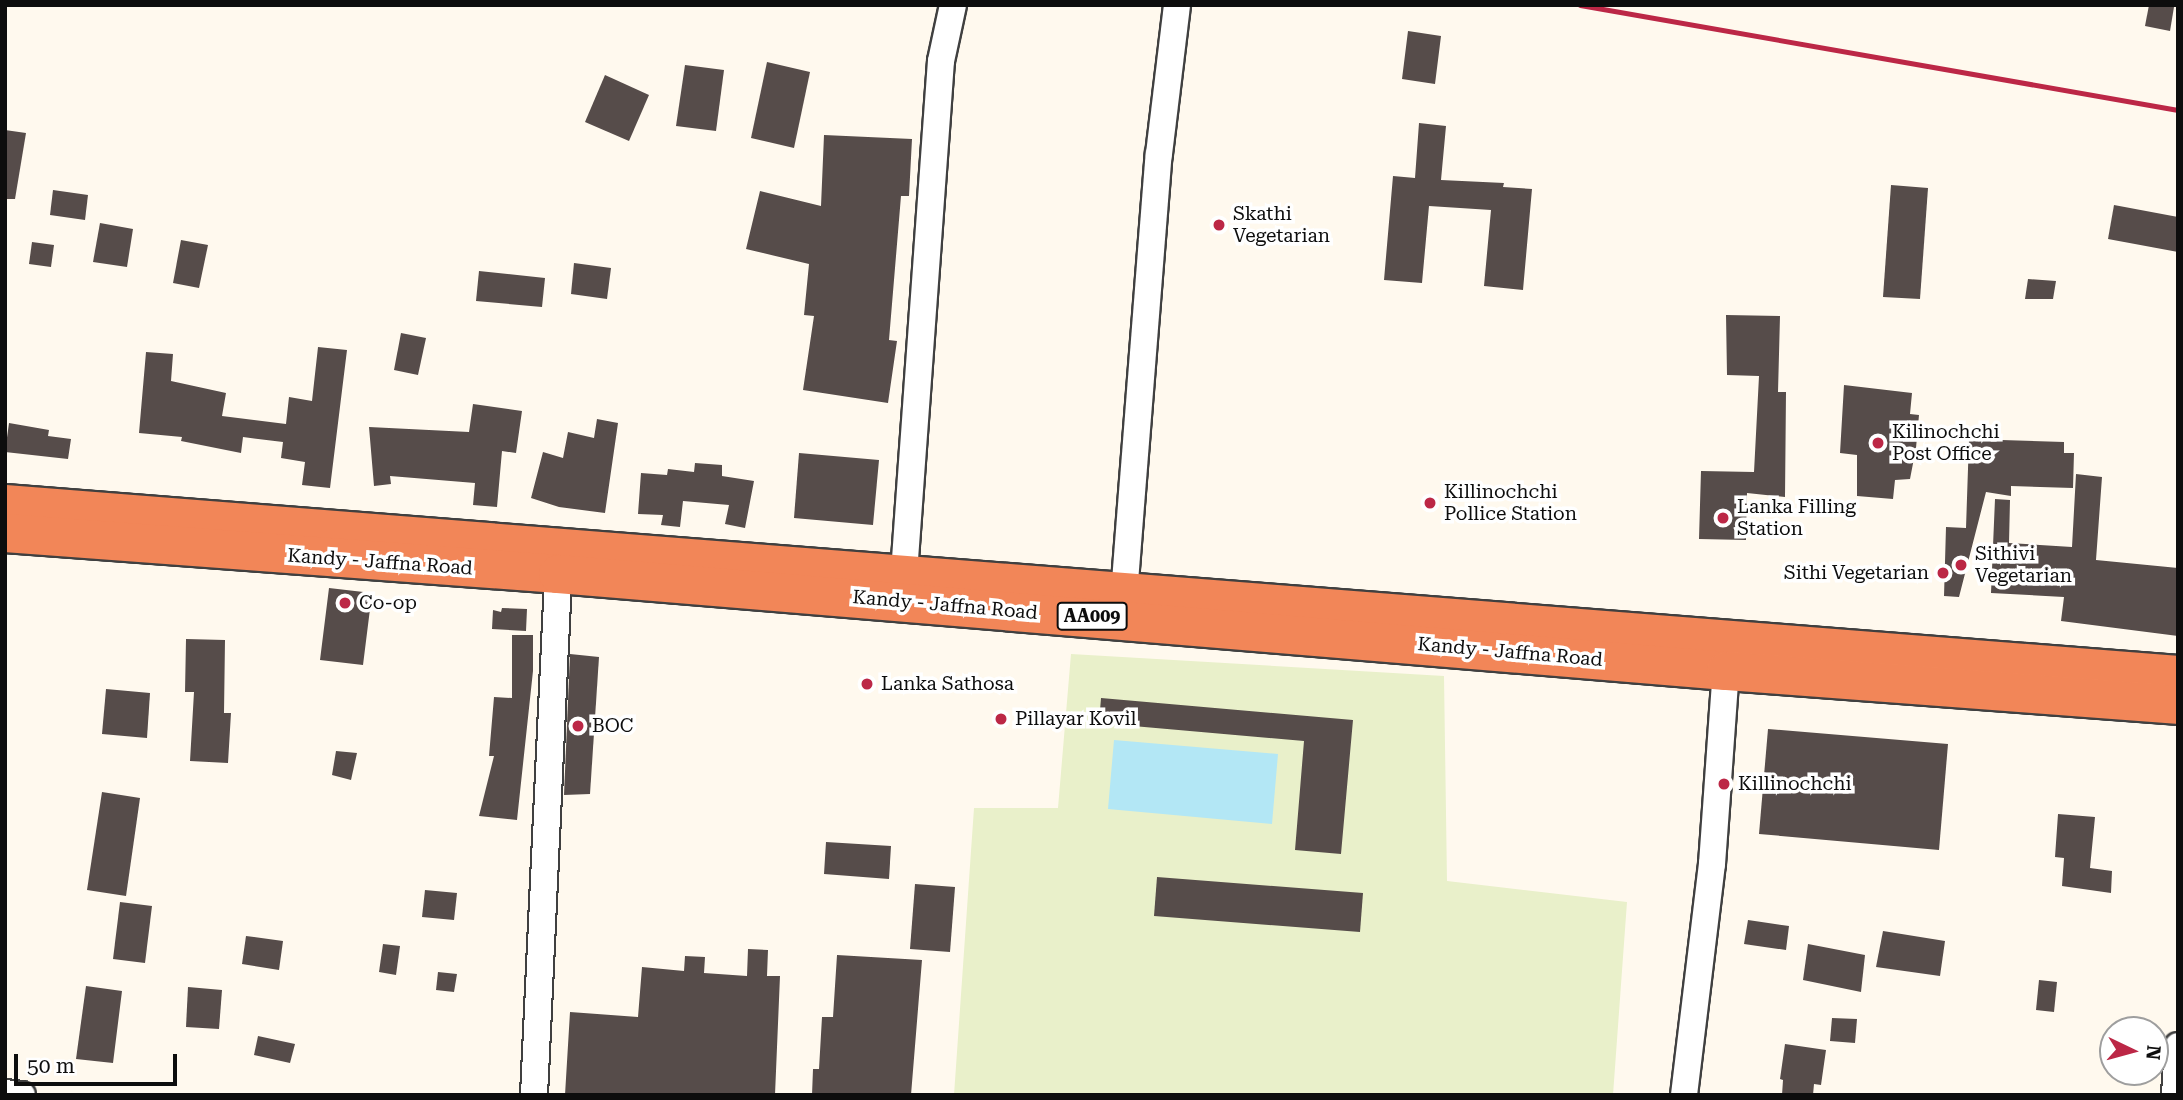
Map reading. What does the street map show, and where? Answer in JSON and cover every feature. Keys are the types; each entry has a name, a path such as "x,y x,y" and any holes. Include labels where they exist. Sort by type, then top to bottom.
{"highway":[{"name":"Kandy - Jaffna Road","path":"5,504 559,560 1124,605 2178,675"},
{"name":"Kandy - Jaffna Road","path":"5,533 559,560 904,573 1124,605 1726,671 2178,705"}],"street":[{"path":"904,573 941,61 954,5"},
{"path":"1124,605 1159,154 1177,5"},
{"path":"534,1095 559,560"},
{"path":"1684,1095 1712,864 1726,671"},
{"path":"2175,1095 2178,1046"},
{"path":"5,1093 22,1095"}],"green space":[{"path":"1071,654 1444,676 1447,881 1627,902 1613,1095 954,1095 974,808 1058,808"}],"water":[{"path":"1114,740 1278,754 1272,824 1108,809"}],"building":[{"path":"2149,5 2174,7 2170,31 2145,26"},
{"path":"1408,31 1441,36 1435,84 1402,79"},
{"path":"767,62 810,72 794,148 751,138"},
{"path":"685,65 724,70 716,131 676,126"},
{"path":"605,75 649,95 629,141 585,122"},
{"path":"1419,123 1446,126 1441,180 1504,183 1503,187 1532,189 1523,290 1484,286 1491,210 1429,206 1422,283 1384,280 1393,176 1415,178"},
{"path":"5,130 26,133 15,199 5,199"},
{"path":"824,135 912,139 909,196 901,196 889,340 897,341 888,403 803,390 814,316 804,315 809,264 746,249 760,191 821,206"},
{"path":"1891,185 1928,188 1920,299 1883,297"},
{"path":"53,190 88,195 85,220 50,215"},
{"path":"2114,205 2178,217 2178,252 2108,239"},
{"path":"100,223 133,229 127,267 93,262"},
{"path":"181,240 208,245 199,288 173,283"},
{"path":"32,242 54,245 51,267 29,264"},
{"path":"574,263 611,268 607,299 571,294"},
{"path":"479,271 545,278 542,307 476,301"},
{"path":"2028,279 2056,281 2053,299 2025,299"},
{"path":"1726,315 1780,316 1778,392 1786,392 1785,497 1747,493 1746,540 1699,539 1701,471 1754,472 1759,376 1727,375"},
{"path":"401,333 426,338 418,375 394,370"},
{"path":"318,347 347,350 330,488 302,485 305,462 281,458 283,442 243,437 241,453 181,441 182,437 139,433 146,352 173,354 171,381 226,393 222,416 286,424 289,397 312,401"},
{"name":"Kilinochchi Post Office","path":"1844,385 1912,393 1910,414 1919,415 1916,448 1910,479 1895,480 1893,499 1857,496 1857,455 1840,453"},
{"path":"473,404 522,411 516,453 502,451 497,507 473,505 475,483 390,476 391,484 374,486 369,427 469,432"},
{"path":"597,419 618,423 605,513 559,507 531,498 543,452 563,458 568,432 594,438"},
{"path":"9,423 49,430 48,436 71,439 68,459 5,452"},
{"path":"1969,439 2064,442 2064,453 2074,453 2073,488 2011,486 2011,496 1986,492 1959,597 1944,596 1946,527 1966,528"},
{"path":"799,453 879,460 873,525 794,518"},
{"path":"695,463 722,465 722,476 754,481 745,528 725,524 729,505 683,501 680,527 661,525 663,515 638,514 641,473 667,475 668,469 694,472"},
{"path":"2076,474 2102,477 2096,560 2178,568 2178,636 2061,621 2064,597 1991,593 1995,499 2010,500 2009,543 2072,547"},
{"path":"329,588 372,593 363,665 320,660"},
{"path":"502,608 527,609 526,631 492,629 493,610 501,612"},
{"path":"512,635 533,635 533,671 517,820 479,816 494,756 489,756 494,697 512,698"},
{"path":"186,639 225,640 224,713 231,713 228,763 190,761 194,692 185,692"},
{"name":"BOC","path":"570,654 599,657 590,794 564,795"},
{"path":"106,689 150,693 147,738 102,734"},
{"path":"1101,698 1353,720 1341,854 1295,850 1304,741 1099,723"},
{"path":"1768,729 1948,744 1939,850 1759,834"},
{"path":"336,751 357,753 351,780 332,775"},
{"path":"102,792 140,798 126,896 87,890"},
{"path":"2058,814 2095,817 2090,868 2112,871 2111,893 2062,886 2064,858 2055,857"},
{"path":"826,842 891,846 889,879 824,874"},
{"path":"1157,877 1363,893 1360,932 1154,916"},
{"path":"915,884 955,887 950,952 910,949"},
{"path":"425,890 457,893 454,920 422,917"},
{"path":"120,902 152,906 145,963 113,959"},
{"path":"1748,920 1789,926 1786,950 1744,944"},
{"path":"1883,931 1945,941 1940,976 1876,967"},
{"path":"246,936 283,941 279,970 242,964"},
{"path":"383,944 400,946 396,975 379,972"},
{"path":"1808,944 1865,955 1861,992 1803,980"},
{"path":"748,949 768,950 767,976 780,976 775,1095 565,1095 570,1012 638,1017 642,967 684,971 685,956 705,957 704,973 747,976"},
{"path":"837,955 922,960 911,1095 812,1095 813,1069 819,1069 822,1017 833,1017"},
{"path":"438,972 457,974 454,992 436,990"},
{"path":"2039,980 2057,982 2054,1012 2036,1010"},
{"path":"86,986 122,991 113,1063 76,1059"},
{"path":"188,987 222,990 219,1029 186,1027"},
{"path":"1832,1018 1857,1019 1855,1043 1830,1041"},
{"path":"258,1036 295,1044 290,1063 254,1055"},
{"path":"1785,1044 1826,1050 1821,1085 1814,1084 1813,1095 1782,1095 1783,1080 1780,1079"}],"railway":[{"path":"1580,5 2178,110"}],"place":[{"name":"Skathi Vegetarian","path":"1219,225"},
{"name":"Kilinochchi Post Office","path":"1878,443"},
{"name":"Killinochchi Pollice Station","path":"1430,503"},
{"name":"Lanka Filling Station","path":"1723,518"},
{"name":"Sithivi Vegetarian","path":"1961,565"},
{"name":"Sithi Vegetarian","path":"1943,573"},
{"name":"Co-op","path":"345,603"},
{"name":"Lanka Sathosa","path":"867,684"},
{"name":"Pillayar Kovil","path":"1001,719"},
{"name":"BOC","path":"578,726"},
{"name":"Killinochchi","path":"1724,784"}]}
